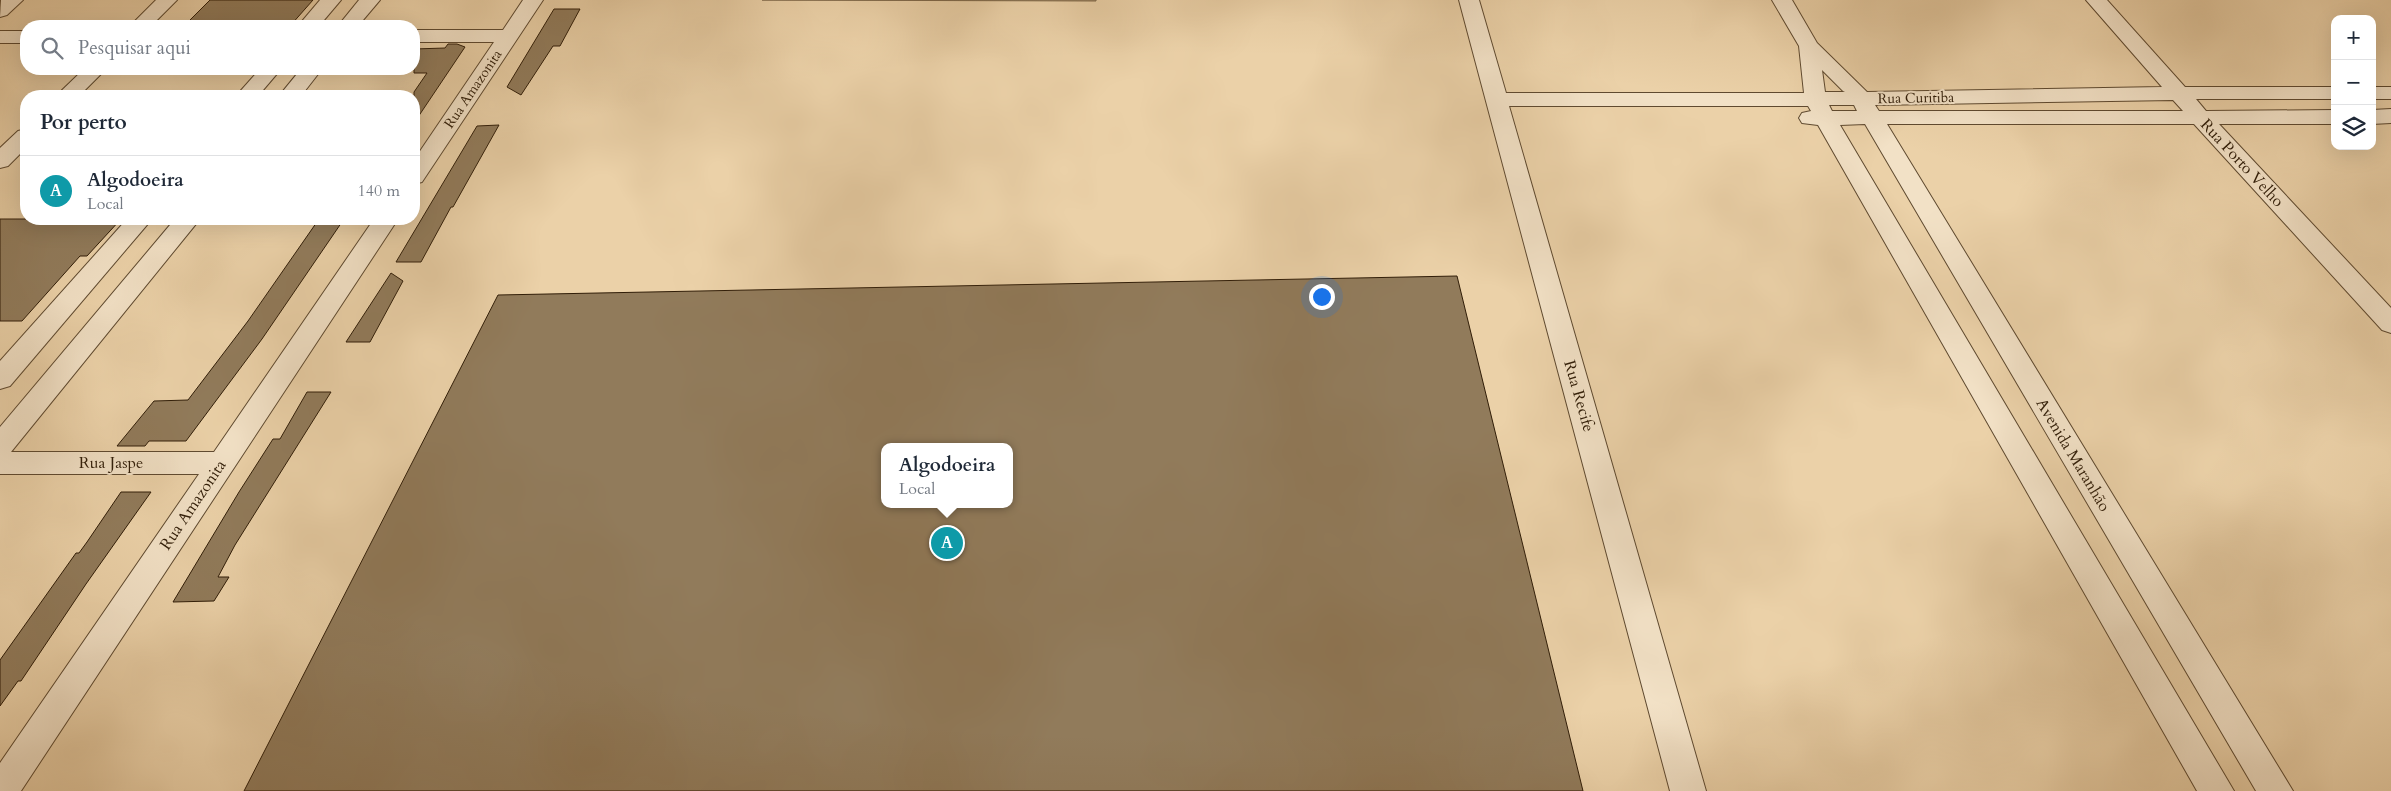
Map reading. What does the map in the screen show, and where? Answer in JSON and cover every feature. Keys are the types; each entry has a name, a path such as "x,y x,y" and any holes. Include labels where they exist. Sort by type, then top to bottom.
{"street":[{"path":"0,11 13,0"},
{"path":"146,20 167,0"},
{"path":"314,20 332,0"},
{"path":"353,20 370,0"},
{"name":"Rua Amazonita","path":"420,169 533,0"},
{"name":"Rua Recife","path":"1469,0 1688,791"},
{"path":"1782,0 1809,46 1820,108 2216,791"},
{"name":"Rua Porto Velho","path":"2096,0 2200,117 2391,324"},
{"path":"420,36 509,36"},
{"path":"0,37 20,37"},
{"name":"Avenida Maranhão","path":"1809,46 1851,86 1866,108 2275,791"},
{"path":"73,90 90,75"},
{"path":"252,90 266,75"},
{"path":"295,90 307,75"},
{"name":"Rua Curitiba","path":"1866,108 2179,93 2331,93"},
{"path":"2376,93 2391,93"},
{"path":"1499,108 1789,99 1820,108"},
{"path":"1499,108 1866,108"},
{"name":"Rua Curitiba","path":"1866,108 2200,117 2331,117"},
{"path":"2376,116 2391,116"},
{"path":"0,161 20,142"},
{"path":"0,379 135,225"},
{"path":"0,446 183,225"},
{"name":"Rua Amazonita","path":"1,791 382,225"},
{"name":"Rua Jaspe","path":"0,463 221,463"}],"shaded area":[{"path":"762,0 1096,0 1096,1"}],"building":[{"path":"210,0 313,0 295,20 190,20"},
{"path":"554,9 580,9 560,46 553,46 521,95 507,87"},
{"path":"448,44 457,44 465,47 420,114 420,90 415,90 427,73 420,73 420,49 445,48"},
{"path":"499,125 421,262 396,262 418,225 420,225 420,222 477,126"},
{"path":"0,219 20,219 20,225 115,225 87,256 80,256 22,321 0,321"},
{"path":"315,225 340,225 262,339 186,441 149,441 145,446 117,446 154,401 188,400 248,321"},
{"path":"391,273 403,281 370,342 346,342"},
{"path":"1457,276 1583,791 244,791 498,295"},
{"path":"307,392 331,392 235,545 218,577 229,577 214,601 173,602 239,492 273,439 280,439"},
{"path":"121,492 151,492 21,681 18,681 0,706 0,660 76,553 79,553 87,542"}],"place":[{"name":"Algodoeira","path":"947,543"}]}
